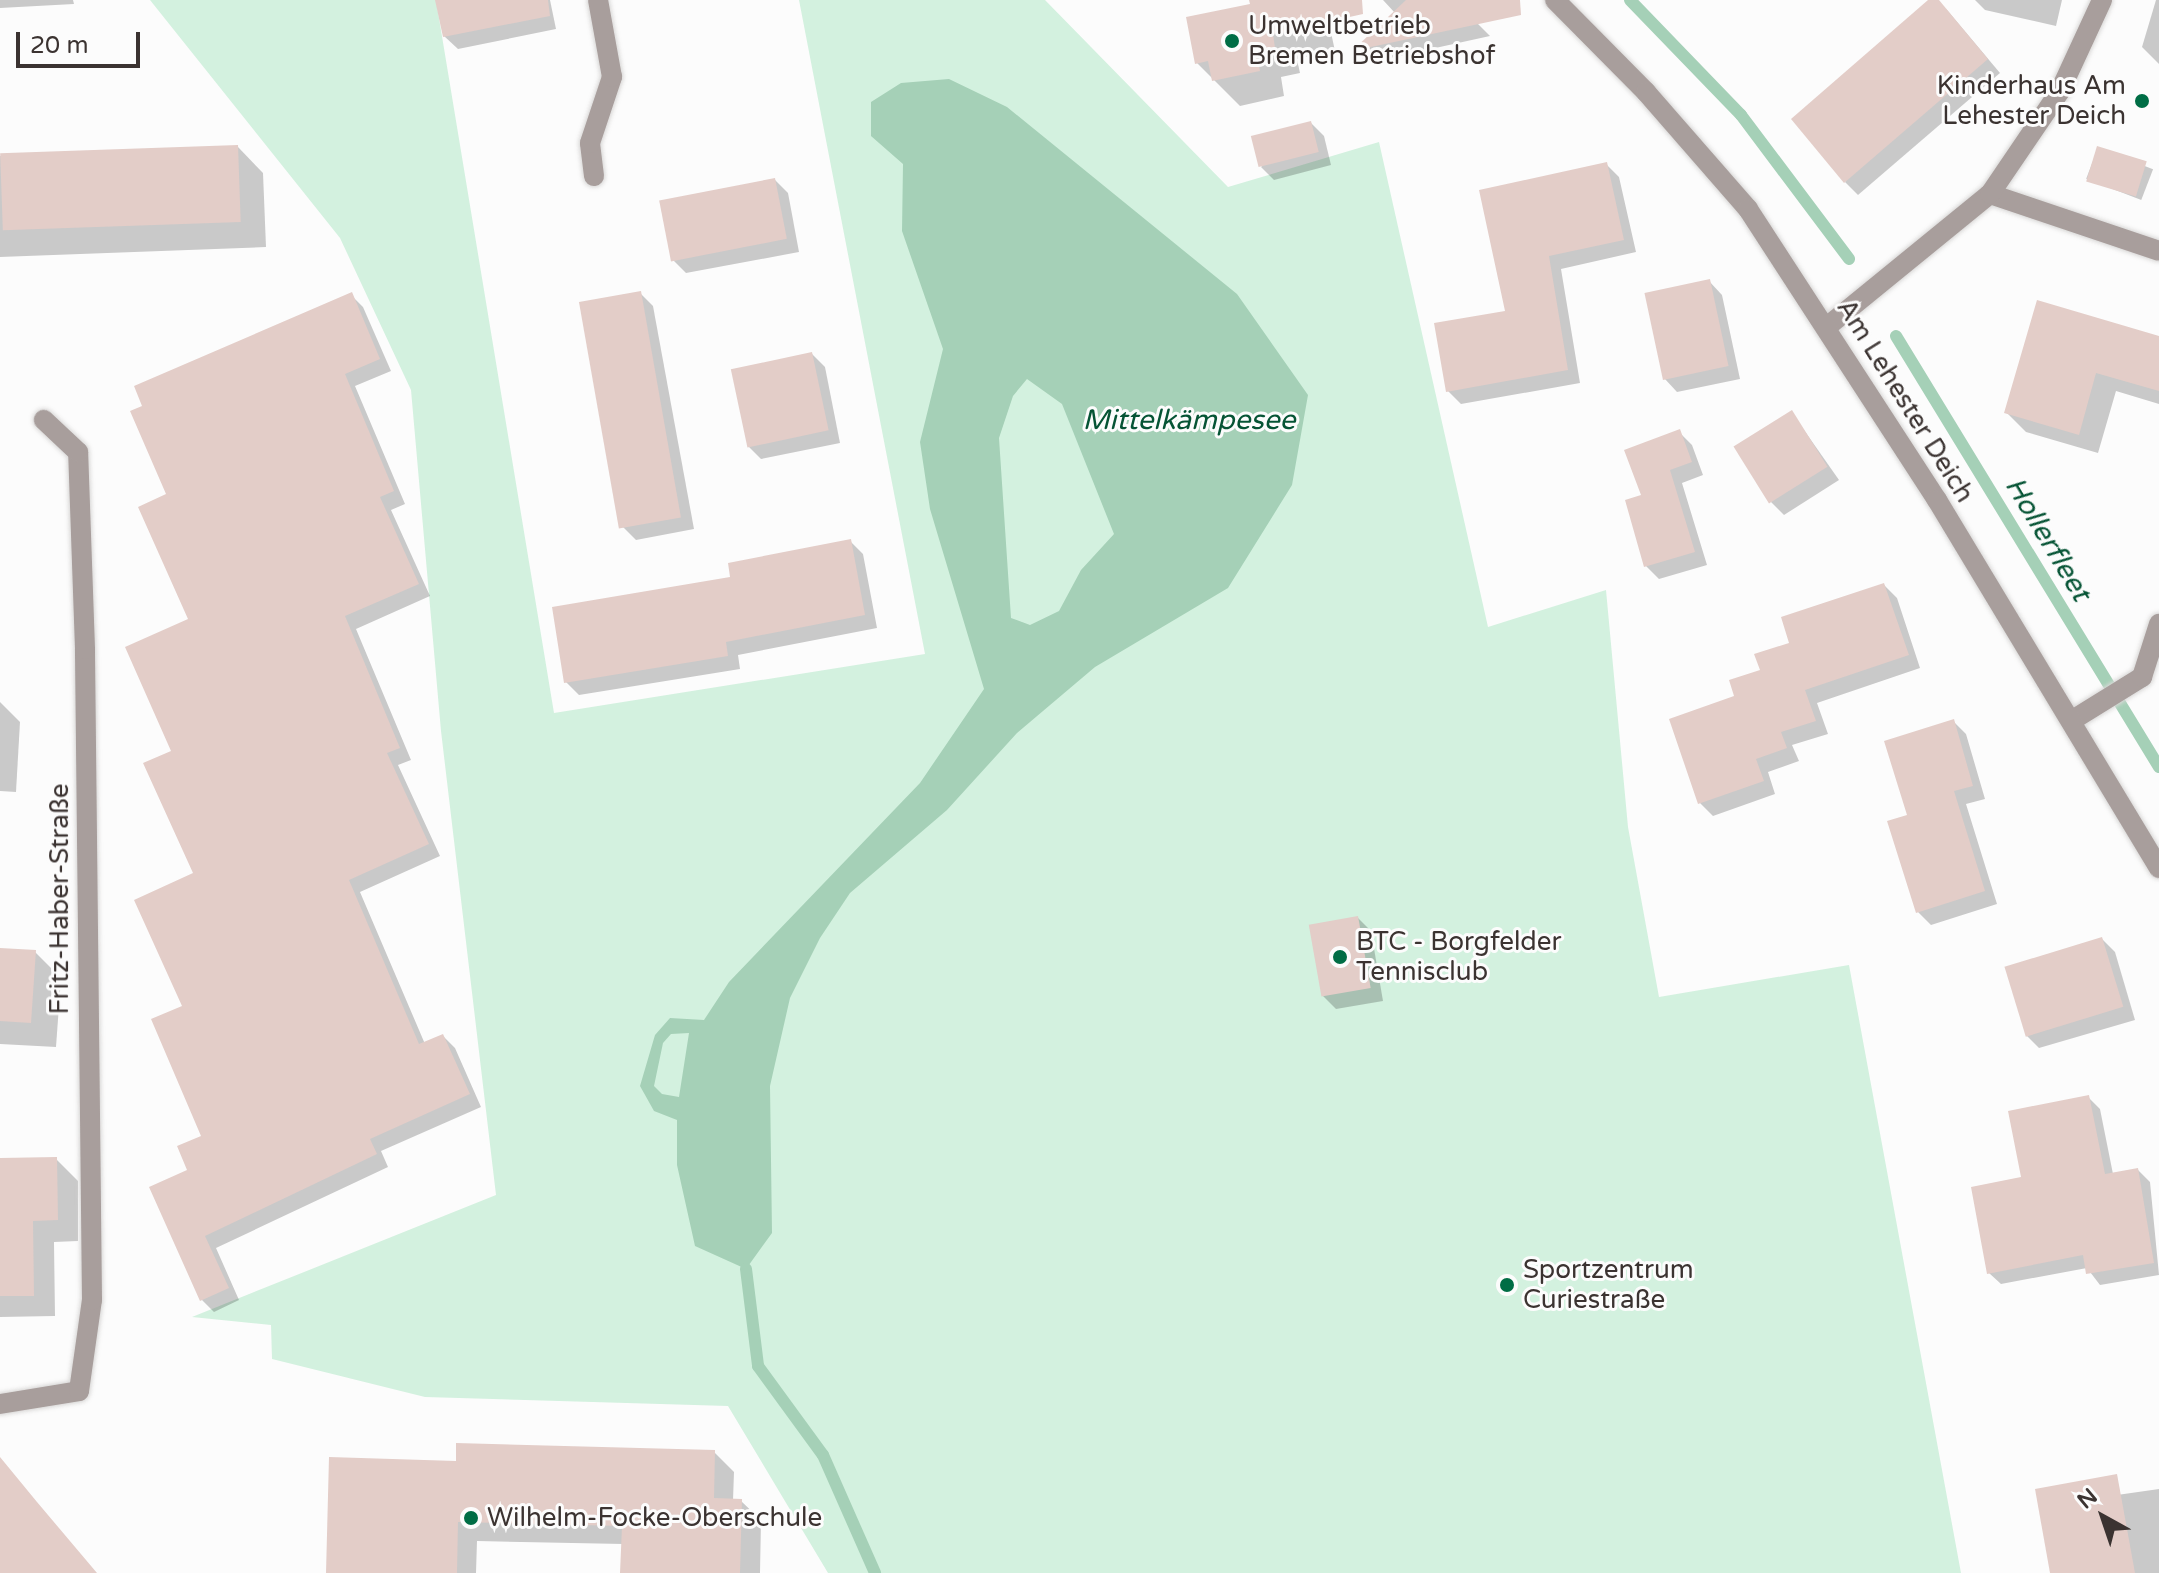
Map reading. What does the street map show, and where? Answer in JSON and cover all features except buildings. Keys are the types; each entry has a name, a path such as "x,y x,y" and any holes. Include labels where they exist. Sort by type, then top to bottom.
{"street":[{"path":"594,176 590,143 612,77 598,0"},
{"name":"Am Lehester Deich","path":"1555,0 1663,111 1748,209 1828,326 2159,868"},
{"path":"1828,326 1990,194 2060,91 2102,0"},
{"path":"1990,194 2159,251"},
{"name":"Fritz-Haber-Straße","path":"0,1404 79,1391 92,1300 78,452 44,420"},
{"path":"2071,721 2142,677 2159,624"}],"shaded area":[{"path":"150,0 436,0 554,713 925,654 799,0 1045,0 1228,187 1379,142 1488,627 1606,590 1628,827 1659,997 1849,965 1961,1573 828,1573 728,1406 425,1397 272,1359 271,1325 192,1317 496,1195 441,731 411,390 340,238"}],"water":[{"name":"Mittelkämpesee","path":"949,79 1007,107 1237,294 1308,395 1292,485 1228,588 1095,667 1017,733 947,810 850,893 820,938 790,998 770,1086 772,1233 746,1269 695,1246 677,1165 677,1120 654,1111 640,1086 655,1035 670,1018 704,1020 729,982 920,783 984,689 930,509 920,442 943,349 902,231 903,164 871,136 871,102 901,83","holes":["1027,379 1062,404 1114,534 1081,570 1059,611 1030,625 1011,618 999,438 1013,396","689,1033 679,1097 662,1094 654,1086 663,1043 671,1034"]}],"waterway":[{"name":"Hollerfleet","path":"1630,0 1741,115 1849,259"},
{"name":"Hollerfleet","path":"1896,336 2159,767"},
{"path":"746,1269 758,1366 823,1455 875,1573"}],"place":[{"name":"Umweltbetrieb Bremen Betriebshof","path":"1232,41"},
{"name":"Kinderhaus Am Lehester Deich","path":"2142,101"},
{"name":"BTC - Borgfelder Tennisclub","path":"1340,957"},
{"name":"Sportzentrum Curiestraße","path":"1507,1285"},
{"name":"Wilhelm-Focke-Oberschule","path":"471,1518"}]}
